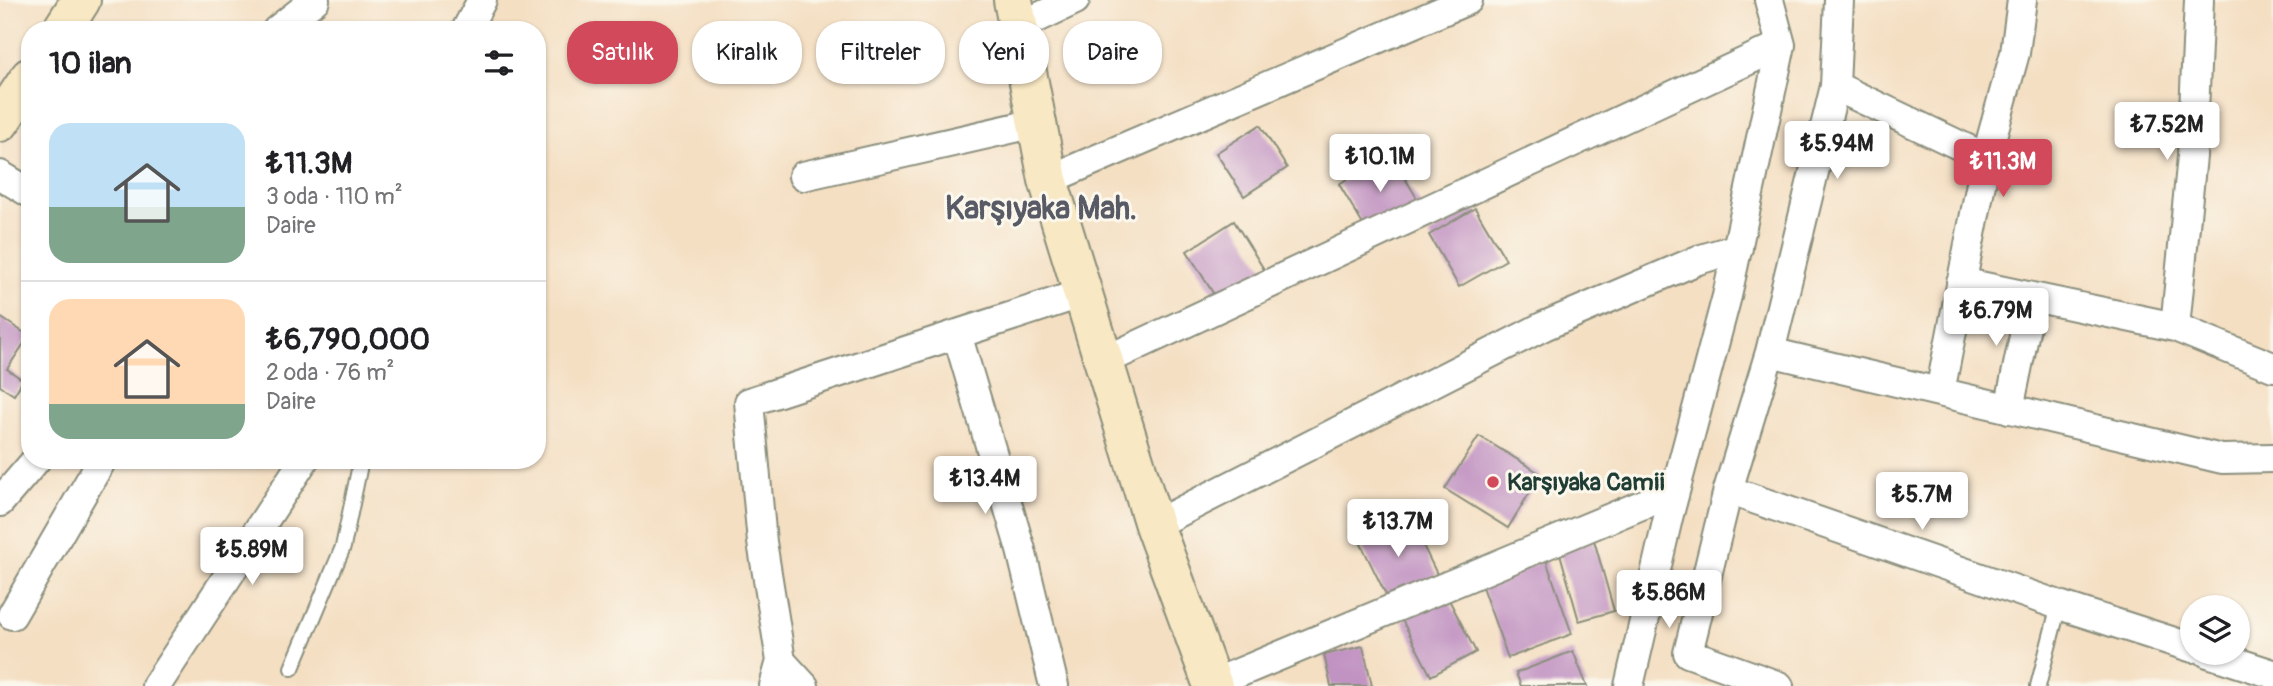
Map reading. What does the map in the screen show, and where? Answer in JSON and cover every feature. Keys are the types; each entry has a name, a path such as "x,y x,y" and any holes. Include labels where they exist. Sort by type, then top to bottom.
{"street":[{"path":"67,21 80,0"},
{"path":"288,21 315,0"},
{"path":"471,21 482,0"},
{"path":"1075,0 1015,13 1048,180 1154,525 1212,685 1675,491"},
{"path":"1048,180 1468,0"},
{"path":"1629,686 1675,491 1738,248 1781,45 1769,0"},
{"path":"1779,686 1688,653 1728,490 1770,352 1835,86 1839,0"},
{"path":"1940,392 1986,158 2015,53 2022,0"},
{"path":"2175,327 2192,156 2199,0"},
{"path":"1104,361 1781,45"},
{"path":"1835,86 1986,158"},
{"path":"0,122 21,91"},
{"path":"803,176 1037,123"},
{"path":"0,176 21,188"},
{"path":"1154,525 1544,326 1698,260 1738,248"},
{"path":"1961,282 2175,327 2273,367"},
{"path":"804,686 777,674 749,402 1083,293"},
{"path":"2009,408 2032,297"},
{"path":"957,334 1021,550 1054,686"},
{"path":"1770,352 2222,459 2273,458"},
{"path":"0,502 28,469"},
{"path":"12,615 97,469"},
{"path":"156,686 298,469"},
{"path":"1728,490 2059,605 2180,644"},
{"path":"2245,665 2273,674"}],"lane":[{"path":"292,668 343,547 359,469"},
{"path":"2038,686 2059,605"}],"building":[{"path":"1260,125 1287,168 1244,196 1216,153"},
{"path":"1390,153 1421,205 1369,235 1339,184"},
{"path":"1475,208 1506,260 1459,287 1429,235"},
{"path":"1234,221 1265,271 1218,301 1187,251"},
{"path":"0,317 21,331 21,348 7,369 21,379 21,383 14,395 0,386"},
{"name":"Karşıyaka Camii","path":"1479,436 1541,474 1508,528 1445,489"},
{"path":"1412,523 1437,574 1388,599 1359,540 1392,524 1396,530"},
{"path":"1594,540 1614,611 1579,621 1559,550"},
{"path":"1546,560 1572,634 1508,658 1481,584"},
{"path":"1447,596 1476,652 1431,676 1402,620"},
{"path":"1363,646 1372,686 1331,686 1324,655"},
{"path":"1573,651 1587,686 1521,686 1516,673"}],"place":[{"name":"Karşıyaka Camii","path":"1493,482"}],"district":[{"name":"Karşıyaka Mah.","path":"1041,208"}]}
